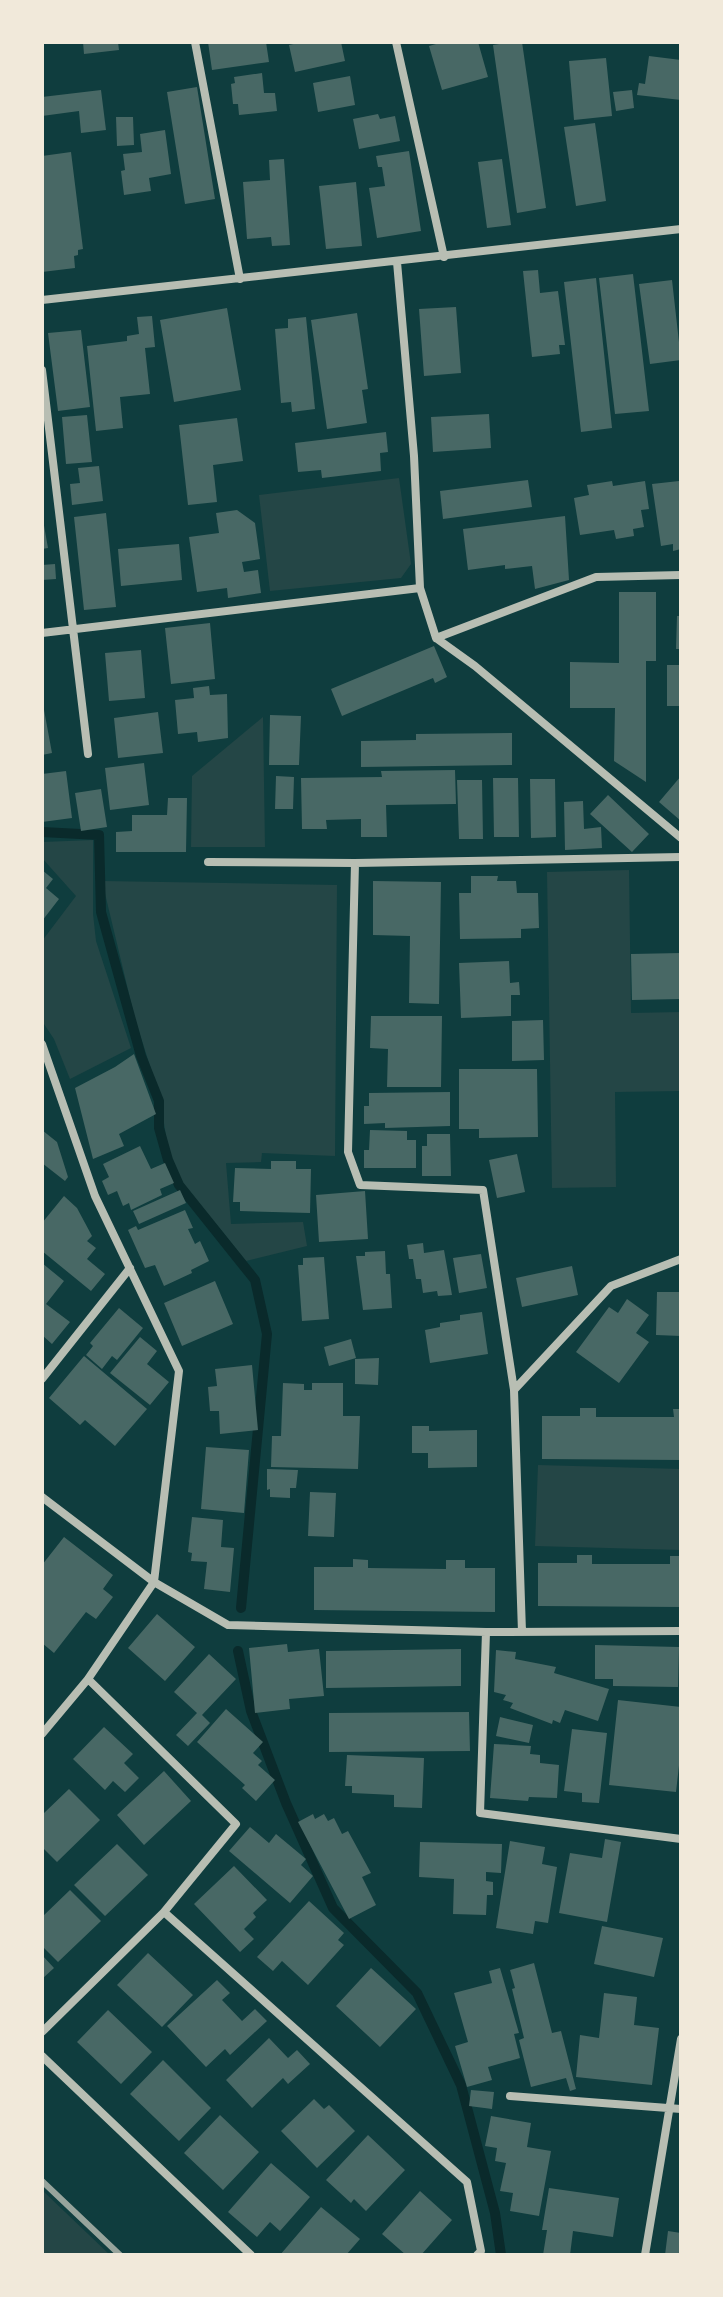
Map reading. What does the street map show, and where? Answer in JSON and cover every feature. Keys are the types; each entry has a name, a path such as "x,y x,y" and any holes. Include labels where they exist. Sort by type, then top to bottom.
{"street":[{"path":"195,42 240,279"},
{"path":"396,42 444,257"},
{"path":"42,300 681,229"},
{"path":"397,262 414,456 420,588 436,638 475,666 681,838"},
{"path":"42,370 88,754"},
{"path":"436,638 596,577 681,575"},
{"path":"42,633 420,588"},
{"path":"208,862 355,863 681,857"},
{"path":"355,863 348,1152 360,1185 483,1190 514,1390 522,1632"},
{"path":"42,1044 95,1196 179,1371 154,1582 88,1679 42,1734"},
{"path":"514,1390 611,1286 681,1259"},
{"path":"42,1379 130,1268"},
{"path":"42,1497 154,1582 228,1625 486,1632 681,1631"},
{"path":"486,1632 480,1813 681,1839"},
{"path":"42,2032 164,1912 236,1824 88,1679"},
{"path":"164,1912 467,2182 481,2251 477,2255"},
{"path":"645,2255 681,2039"},
{"path":"42,2056 251,2255"},
{"path":"510,2096 681,2109"}],"shaded area":[{"path":"399,478 411,564 401,578 270,591 259,495"},
{"path":"263,717 265,847 191,847 192,776"},
{"path":"93,840 96,941 131,1048 70,1079 54,1039 42,1021 42,941 76,896 42,858 42,842"},
{"path":"629,870 631,1013 681,1012 681,1091 615,1092 616,1187 552,1188 547,872"},
{"path":"102,881 337,885 335,1156 262,1153 261,1162 226,1163 231,1224 303,1222 307,1246 246,1261 182,1182 168,1149 160,1097 135,1019"},
{"path":"538,1465 681,1469 681,1550 535,1546"},
{"path":"42,2190 110,2255 45,2255 42,2252"}],"building":[{"path":"83,42 118,42 119,50 84,54"},
{"path":"208,42 266,42 269,62 212,70"},
{"path":"341,42 345,61 295,72 289,45"},
{"path":"443,42 478,42 488,77 442,90 429,46"},
{"path":"522,42 546,208 517,213 493,45"},
{"path":"649,56 681,60 681,100 637,95 639,83 645,84"},
{"path":"606,58 612,116 574,120 569,61"},
{"path":"262,73 264,93 275,93 277,111 239,115 238,104 233,104 231,84 235,83 234,77"},
{"path":"350,76 355,105 318,112 313,83"},
{"path":"197,87 215,199 185,204 167,92"},
{"path":"101,90 106,130 81,133 79,111 42,116 42,97"},
{"path":"632,90 634,108 616,111 613,92"},
{"path":"378,114 380,119 395,116 400,141 359,149 353,119"},
{"path":"116,117 133,117 134,145 117,146"},
{"path":"595,123 606,201 576,206 564,127"},
{"path":"165,130 171,174 149,178 151,191 124,195 121,171 125,170 123,154 142,152 140,134"},
{"path":"409,151 421,231 377,238 369,188 385,186 382,167 378,167 376,156"},
{"path":"71,152 83,249 74,256 75,268 42,272 42,156"},
{"path":"284,159 290,245 272,246 271,237 247,239 243,182 270,180 269,160"},
{"path":"502,159 511,225 487,228 478,162"},
{"path":"356,182 362,246 326,249 319,186"},
{"path":"538,270 540,293 558,291 565,345 559,345 560,354 532,357 523,271"},
{"path":"633,274 649,411 615,414 599,278"},
{"path":"596,278 612,428 581,432 564,282"},
{"path":"672,280 681,360 650,364 639,284"},
{"path":"456,307 461,373 424,376 419,309"},
{"path":"227,308 241,390 174,402 160,320"},
{"path":"357,313 368,389 362,390 367,423 327,429 311,320"},
{"path":"152,316 155,347 145,348 150,394 120,397 123,428 96,431 87,346 127,341 127,336 139,334 137,317"},
{"path":"306,317 315,409 292,412 291,402 281,403 275,329 288,328 288,319"},
{"path":"81,330 90,407 58,411 48,333"},
{"path":"489,414 491,448 433,452 431,417"},
{"path":"87,415 92,462 66,464 62,417"},
{"path":"237,418 243,461 213,465 217,502 188,505 179,425"},
{"path":"386,432 388,452 380,453 381,471 322,478 321,470 298,472 295,443"},
{"path":"99,466 103,501 72,505 70,484 80,483 78,468"},
{"path":"528,480 532,507 443,519 440,491"},
{"path":"612,481 613,486 645,481 649,509 641,510 644,527 633,529 634,536 616,539 614,530 580,535 574,498 589,495 587,485"},
{"path":"679,481 681,549 673,551 673,544 661,546 652,484"},
{"path":"237,510 255,523 260,559 242,562 244,572 258,570 261,593 228,598 227,588 197,592 189,537 219,533 216,513"},
{"path":"106,513 116,607 84,610 74,517"},
{"path":"42,514 48,548 42,549"},
{"path":"565,516 569,580 535,589 532,566 505,569 505,565 468,570 463,529"},
{"path":"179,544 182,580 121,586 118,549"},
{"path":"55,564 56,579 42,580 42,565"},
{"path":"619,592 656,592 656,661 646,661 646,782 614,761 615,708 570,708 570,662 619,663"},
{"path":"677,616 681,616 681,649 676,649"},
{"path":"210,623 215,679 171,684 165,628"},
{"path":"434,646 447,677 435,683 433,678 342,716 331,689"},
{"path":"141,650 145,698 109,701 105,653"},
{"path":"667,665 681,665 681,706 667,706"},
{"path":"209,686 210,695 227,694 228,738 198,742 197,732 178,734 175,700 194,698 193,688"},
{"path":"42,699 52,753 42,755"},
{"path":"158,712 163,753 118,758 114,718"},
{"path":"270,715 301,716 299,765 269,765"},
{"path":"512,733 512,765 361,767 361,741 416,740 416,734"},
{"path":"144,763 149,805 110,810 105,768"},
{"path":"455,770 456,804 386,805 387,837 361,837 361,819 326,820 327,829 302,829 301,778 382,777 381,771"},
{"path":"66,771 72,818 42,822 42,774"},
{"path":"276,776 294,777 293,809 275,809"},
{"path":"681,776 681,821 659,802"},
{"path":"493,778 518,778 519,837 494,837"},
{"path":"530,779 555,779 556,837 531,838"},
{"path":"457,780 482,780 483,839 459,839"},
{"path":"101,789 107,827 81,831 75,793"},
{"path":"608,795 649,834 632,852 590,814"},
{"path":"168,798 187,798 186,852 116,852 116,832 132,831 132,815 167,815"},
{"path":"583,801 584,829 601,827 602,848 565,850 564,802"},
{"path":"42,870 53,879 46,888 59,899 42,921"},
{"path":"471,876 498,876 497,881 516,881 517,893 538,893 539,928 521,929 521,938 460,939 459,893 471,893"},
{"path":"373,881 441,882 439,1004 409,1003 410,936 373,935"},
{"path":"681,953 681,999 632,1000 631,954"},
{"path":"509,961 510,983 519,982 520,995 511,995 511,1016 461,1018 459,963"},
{"path":"371,1016 442,1016 441,1087 387,1087 388,1049 370,1048"},
{"path":"543,1020 544,1060 512,1061 512,1021"},
{"path":"134,1054 156,1114 119,1134 124,1146 93,1159 75,1088"},
{"path":"459,1069 537,1069 538,1137 479,1138 479,1129 459,1129"},
{"path":"450,1092 450,1126 385,1128 385,1123 364,1124 364,1106 369,1106 369,1093"},
{"path":"42,1130 57,1142 68,1177 65,1181 42,1163"},
{"path":"370,1130 407,1131 407,1140 416,1140 416,1168 364,1168 364,1150 369,1150"},
{"path":"427,1134 450,1134 451,1176 422,1176 422,1146 427,1146"},
{"path":"140,1146 151,1169 165,1163 174,1183 160,1189 162,1195 131,1210 129,1203 123,1206 117,1191 108,1195 102,1181 109,1177 103,1164"},
{"path":"517,1154 525,1192 497,1198 489,1160"},
{"path":"271,1161 296,1161 296,1169 311,1169 310,1213 240,1211 240,1202 233,1202 235,1168 271,1169"},
{"path":"180,1190 186,1203 139,1224 133,1211"},
{"path":"365,1191 368,1239 319,1242 316,1195"},
{"path":"64,1196 77,1208 92,1236 87,1241 96,1248 87,1259 105,1274 91,1291 42,1251 42,1223"},
{"path":"185,1210 193,1228 188,1229 195,1244 200,1241 209,1261 164,1286 155,1265 145,1268 128,1230 136,1226 138,1230"},
{"path":"423,1243 424,1253 444,1250 452,1295 438,1296 437,1291 423,1293 421,1279 416,1279 413,1259 409,1259 407,1245"},
{"path":"385,1251 392,1308 363,1310 356,1256 365,1256 365,1252"},
{"path":"481,1254 487,1288 459,1293 453,1258"},
{"path":"324,1257 329,1319 302,1321 298,1265 303,1265 303,1258"},
{"path":"42,1263 64,1281 46,1304 70,1322 52,1344 42,1335"},
{"path":"572,1266 578,1295 522,1307 516,1278"},
{"path":"215,1281 233,1324 182,1346 164,1303"},
{"path":"657,1292 681,1292 681,1336 656,1335"},
{"path":"627,1299 649,1315 636,1333 649,1342 619,1383 576,1352 609,1307 618,1313"},
{"path":"119,1308 143,1328 117,1360 112,1356 102,1369 86,1355 93,1346 90,1343"},
{"path":"482,1312 488,1354 430,1363 425,1330 440,1327 440,1323 460,1320 460,1315"},
{"path":"140,1337 157,1351 147,1364 169,1382 150,1405 110,1373"},
{"path":"351,1339 356,1358 329,1366 324,1347"},
{"path":"84,1356 147,1409 115,1446 85,1420 80,1425 49,1398"},
{"path":"379,1358 378,1385 355,1384 355,1359"},
{"path":"252,1365 258,1430 220,1434 219,1411 210,1411 208,1387 217,1386 215,1369"},
{"path":"283,1383 304,1384 304,1390 312,1390 312,1383 343,1383 343,1416 360,1416 358,1469 271,1467 272,1436 281,1436"},
{"path":"580,1408 596,1408 596,1417 674,1417 673,1409 681,1409 681,1460 542,1459 542,1416 580,1416"},
{"path":"412,1426 429,1426 429,1431 477,1430 477,1467 428,1468 428,1453 412,1453"},
{"path":"206,1447 249,1450 244,1513 201,1509"},
{"path":"267,1469 298,1470 296,1488 290,1488 290,1498 270,1497"},
{"path":"310,1492 336,1493 334,1537 308,1536"},
{"path":"192,1517 223,1520 221,1547 234,1548 230,1592 204,1589 207,1562 191,1561 192,1553 188,1552"},
{"path":"64,1537 113,1575 103,1589 113,1597 96,1619 86,1612 54,1653 42,1643 42,1565"},
{"path":"577,1555 592,1555 592,1564 670,1564 670,1556 681,1556 681,1607 538,1606 538,1563 577,1563"},
{"path":"353,1559 368,1560 368,1568 446,1569 446,1560 465,1560 465,1568 495,1568 495,1612 314,1610 314,1567 353,1567"},
{"path":"157,1614 195,1647 165,1681 128,1648"},
{"path":"287,1644 288,1652 319,1649 324,1696 289,1699 290,1709 255,1713 249,1648"},
{"path":"595,1645 679,1647 678,1687 613,1686 613,1679 595,1679"},
{"path":"461,1649 461,1686 326,1688 326,1651"},
{"path":"496,1650 516,1652 515,1659 556,1667 554,1673 609,1689 598,1721 565,1710 560,1723 553,1720 552,1724 510,1708 513,1703 503,1700 506,1695 494,1692"},
{"path":"209,1654 236,1679 202,1715 210,1723 188,1746 176,1735 197,1713 174,1692"},
{"path":"618,1700 681,1707 681,1748 676,1792 609,1785"},
{"path":"226,1709 263,1742 253,1753 262,1761 258,1765 275,1780 256,1801 242,1788 245,1785 197,1742"},
{"path":"469,1712 470,1751 329,1752 329,1713"},
{"path":"500,1717 533,1725 529,1743 496,1736"},
{"path":"104,1727 133,1754 124,1763 139,1778 125,1792 113,1781 105,1790 73,1759"},
{"path":"572,1729 607,1733 599,1803 582,1802 582,1793 564,1791"},
{"path":"494,1744 531,1746 530,1754 540,1755 540,1763 559,1765 557,1798 529,1797 528,1801 490,1798"},
{"path":"347,1755 424,1758 422,1808 394,1807 394,1795 352,1793 352,1786 345,1786"},
{"path":"164,1771 191,1801 144,1845 117,1815"},
{"path":"69,1789 100,1820 57,1862 42,1847 42,1815"},
{"path":"313,1814 315,1819 324,1814 328,1821 334,1818 342,1834 348,1831 371,1873 362,1877 376,1905 349,1919 298,1822"},
{"path":"250,1827 269,1843 276,1834 306,1859 301,1865 313,1876 290,1903 229,1851"},
{"path":"605,1839 621,1842 607,1922 559,1913 570,1853 602,1858"},
{"path":"510,1841 545,1847 542,1864 557,1867 548,1923 535,1921 533,1934 496,1928"},
{"path":"420,1842 502,1844 501,1873 486,1872 486,1881 493,1882 493,1895 487,1895 486,1915 453,1914 454,1879 419,1877"},
{"path":"117,1844 148,1875 105,1916 74,1885"},
{"path":"234,1866 267,1900 253,1913 256,1917 244,1929 254,1939 240,1952 194,1904"},
{"path":"70,1890 101,1921 58,1962 42,1946 42,1917"},
{"path":"309,1901 344,1933 338,1940 344,1945 308,1985 282,1961 273,1971 257,1957"},
{"path":"602,1926 663,1938 654,1977 594,1964"},
{"path":"148,1953 193,1995 162,2027 117,1985"},
{"path":"42,1955 54,1968 42,1979"},
{"path":"534,1963 552,2033 561,2031 576,2089 570,2091 566,2078 531,2087 519,2040 524,2038 510,1970"},
{"path":"371,1968 416,2009 380,2047 336,2006"},
{"path":"500,1968 519,2033 514,2034 520,2058 488,2067 492,2080 467,2087 455,2046 468,2042 454,1993 492,1983 489,1971"},
{"path":"217,1980 230,1993 222,2000 242,2021 255,2009 267,2021 230,2055 225,2049 206,2067 167,2026"},
{"path":"604,1993 637,1997 634,2025 659,2028 652,2085 576,2077 580,2035 599,2038"},
{"path":"108,2010 152,2052 121,2084 77,2042"},
{"path":"269,2038 288,2058 297,2050 310,2064 288,2084 283,2078 252,2108 226,2080"},
{"path":"163,2060 211,2108 179,2141 130,2094"},
{"path":"471,2090 494,2092 492,2109 469,2106"},
{"path":"314,2099 324,2109 329,2105 355,2131 317,2168 281,2131"},
{"path":"220,2115 259,2152 223,2190 184,2153"},
{"path":"491,2116 531,2123 527,2147 551,2151 539,2216 510,2211 513,2193 500,2191 506,2163 495,2161 497,2148 485,2146"},
{"path":"368,2135 405,2170 366,2211 354,2199 351,2203 326,2180"},
{"path":"271,2163 310,2197 280,2231 270,2222 257,2237 228,2212"},
{"path":"549,2188 619,2198 613,2237 573,2231 570,2255 543,2255 547,2230 542,2230"},
{"path":"420,2191 452,2220 421,2255 406,2255 382,2234"},
{"path":"321,2207 360,2239 346,2255 280,2255"},
{"path":"668,2231 681,2233 681,2255 665,2255"}],"waterway":[{"path":"42,832 99,835 101,912 141,1056 159,1101 159,1128 168,1160 179,1185 255,1280 267,1334 241,1608"},
{"path":"238,1651 251,1711 286,1803 333,1908 417,1993 461,2085 495,2213 501,2255"}],"railway":[{"path":"42,2181 120,2255"}]}
